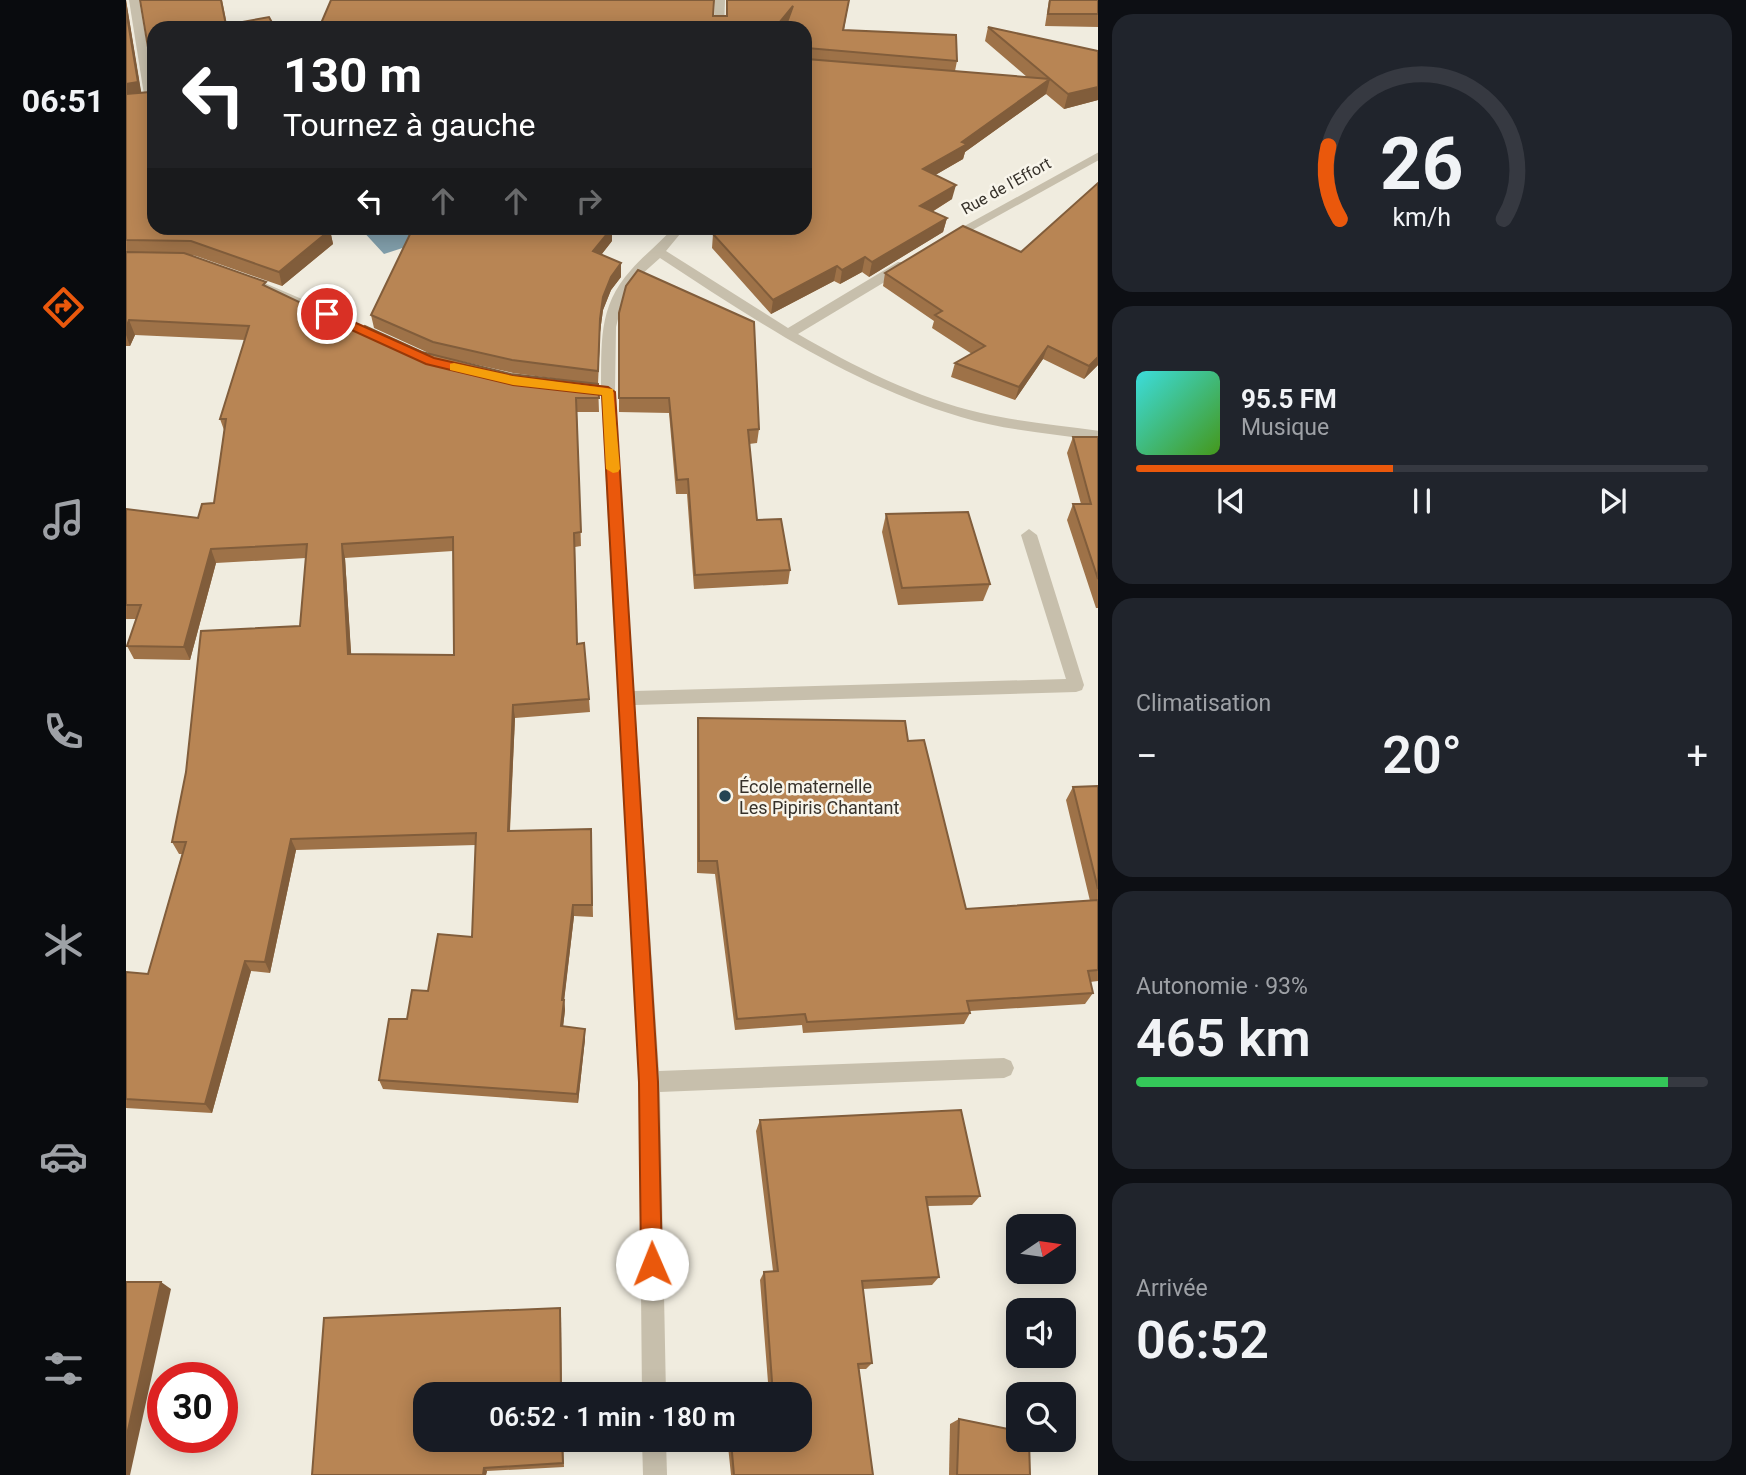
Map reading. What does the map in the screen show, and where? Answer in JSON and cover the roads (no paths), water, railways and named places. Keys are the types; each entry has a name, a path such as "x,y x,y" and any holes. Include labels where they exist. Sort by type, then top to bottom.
{"street":[{"path":"134,0 147,95"},
{"path":"719,21 720,0"},
{"name":"Rue de l'Effort","path":"787,335 922,254 1098,155"},
{"path":"654,1382 649,1082 627,698 601,391 609,327 616,299 636,272 673,235"},
{"path":"659,252 787,335 894,388 967,414 1098,435"},
{"path":"242,279 395,345"},
{"path":"627,698 1076,685 1029,535"},
{"path":"649,1082 1004,1068"},
{"path":"654,1452 655,1475"}],"water":[{"path":"366,235 442,235 384,254"}],"place":[{"name":"École maternelle Les Pipiris Chantant","path":"725,796"}]}
